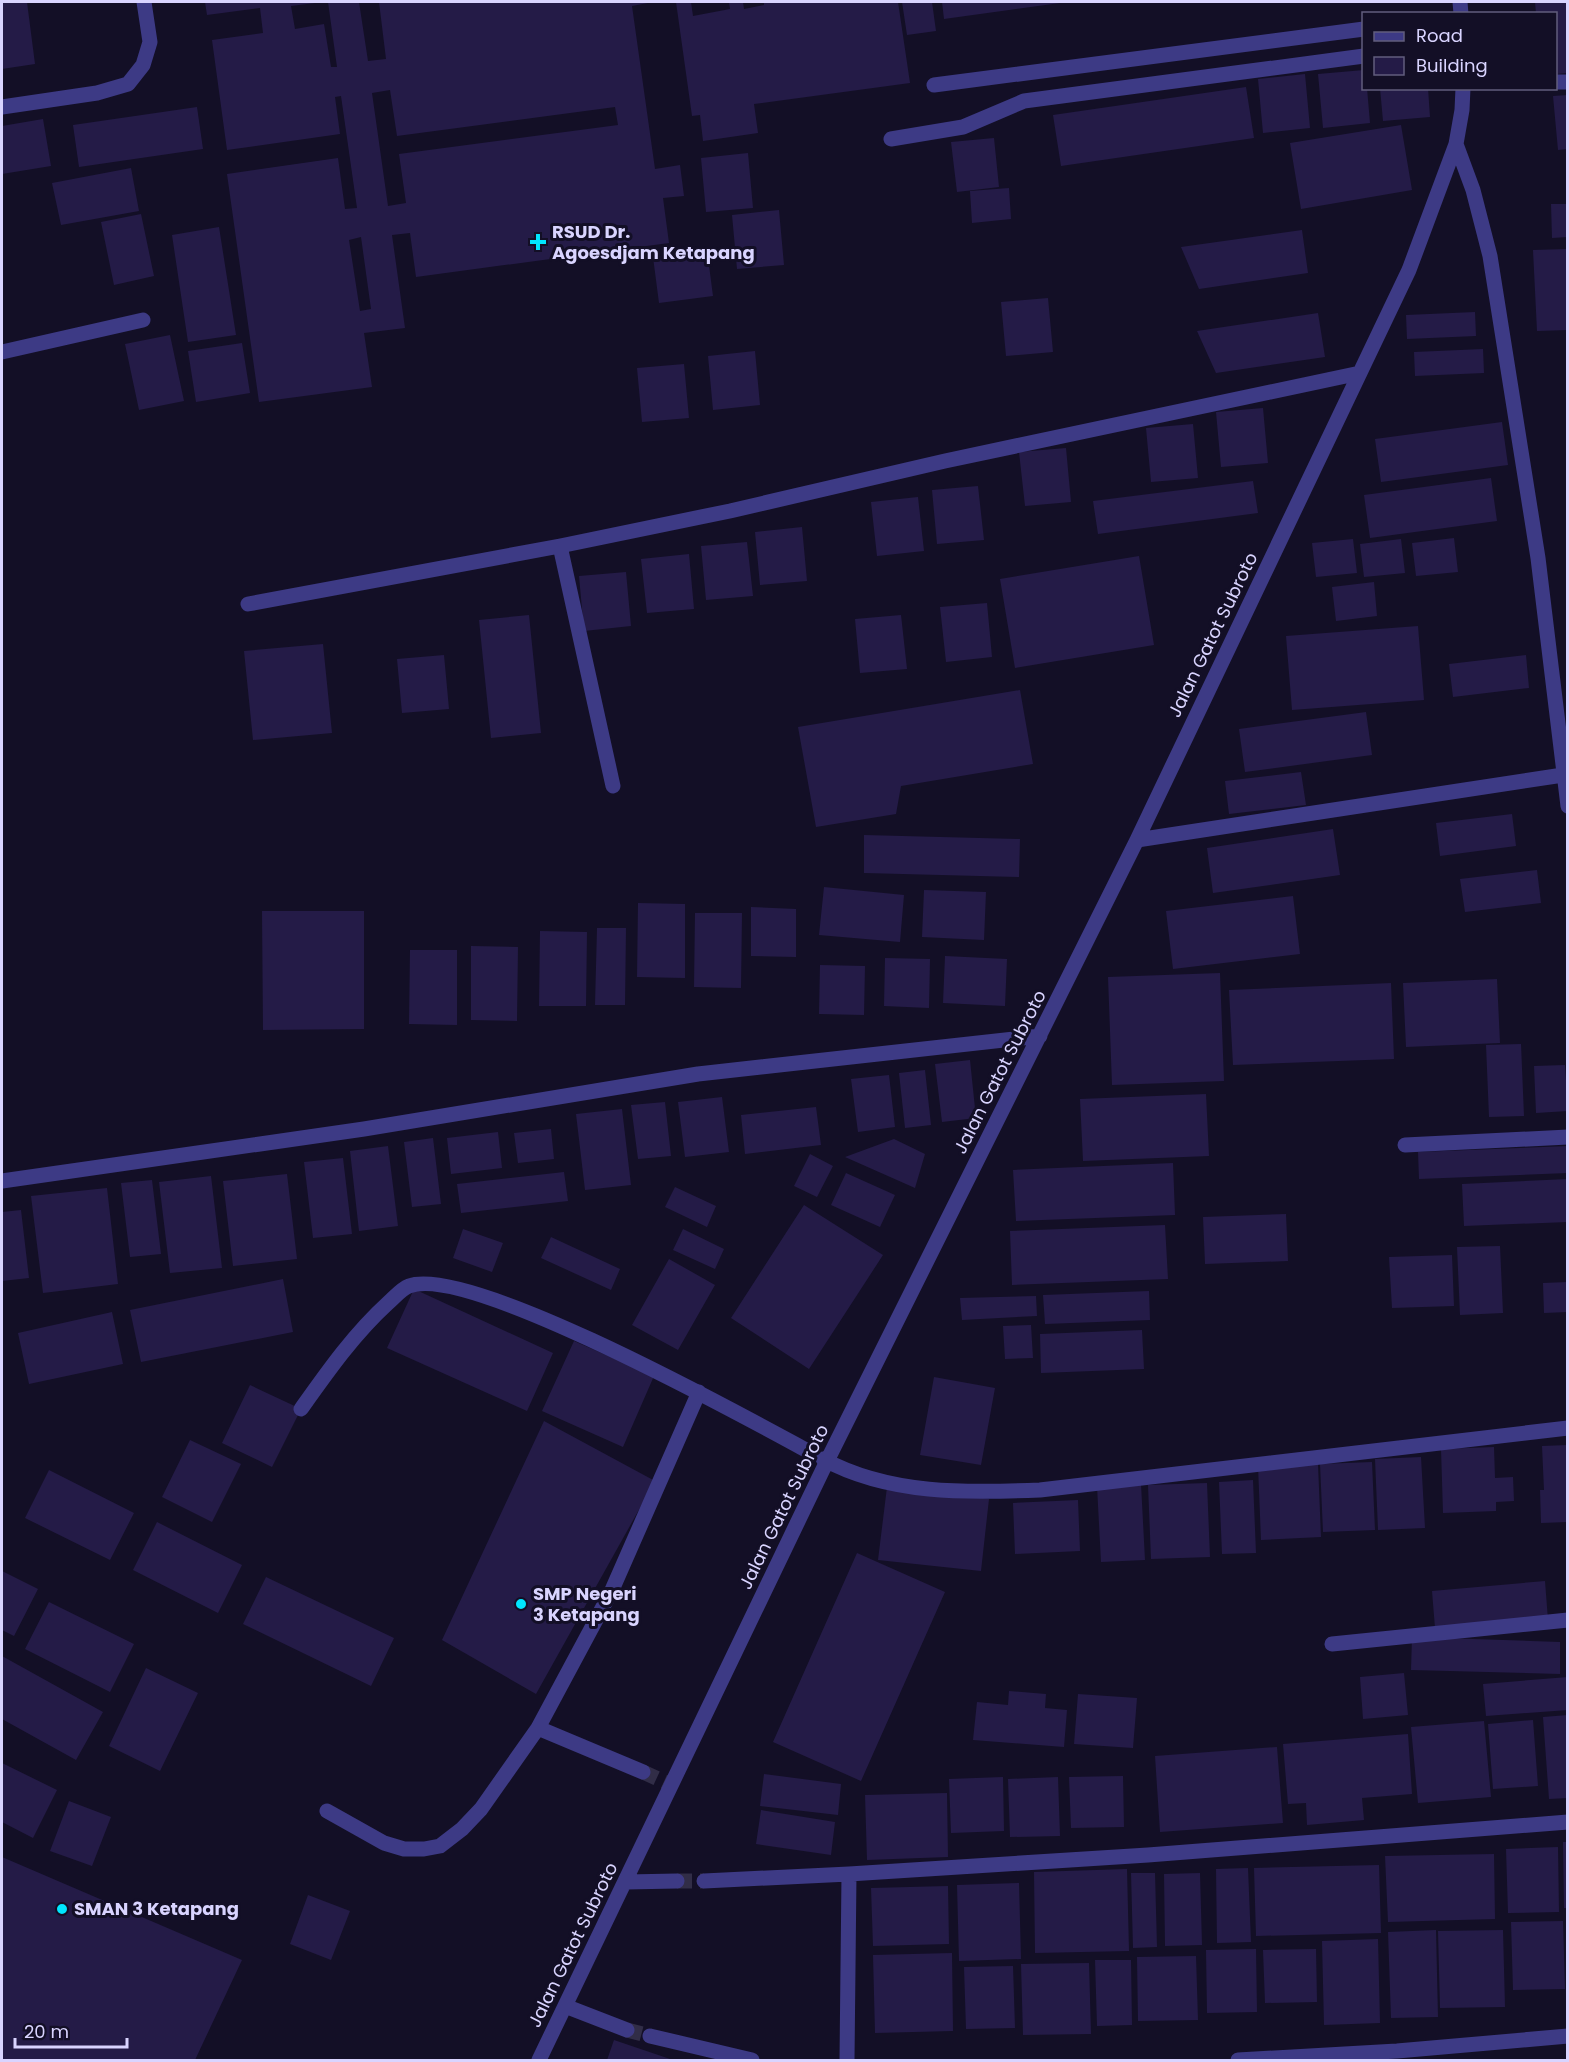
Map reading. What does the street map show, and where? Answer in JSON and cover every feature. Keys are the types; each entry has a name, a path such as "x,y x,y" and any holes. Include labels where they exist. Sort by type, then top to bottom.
{"street":[{"path":"2,107 97,93 128,84 143,65 150,42 144,2"},
{"path":"934,85 1362,29"},
{"path":"891,139 963,127 1024,100 1362,56"},
{"name":"Jalan Gatot Subroto","path":"539,2061 626,1882 669,1783 825,1460 1137,840 1409,270 1456,144 1463,90"},
{"path":"1456,144 1473,190 1490,256 1538,558 1567,805"},
{"path":"2,352 143,320"},
{"path":"248,604 560,546 730,511 945,461 1360,373"},
{"path":"560,546 614,786"},
{"path":"1137,840 1563,775"},
{"path":"2,1181 364,1129 698,1074 1040,1036"},
{"path":"1405,1145 1568,1137"},
{"path":"302,1409 334,1362 370,1319 408,1286 423,1284 457,1289 535,1316 699,1392 806,1450"},
{"path":"327,1811 384,1843 404,1849 424,1850 440,1846 462,1829 481,1809 538,1728 612,1590 699,1392"},
{"path":"825,1460 866,1478 918,1488 975,1492 1040,1490 1568,1428"},
{"path":"1332,1644 1568,1620"},
{"path":"538,1728 643,1772"},
{"path":"704,1881 1148,1855 1568,1822"},
{"path":"847,2061 849,1874"},
{"path":"626,1882 677,1881"},
{"path":"565,2006 627,2030"},
{"path":"650,2036 752,2061"},
{"path":"1238,2061 1397,2051 1568,2036"}],"building":[{"path":"2,2 27,2 35,64 2,69"},
{"path":"205,2 315,2 291,6 295,29 324,24 331,67 337,67 328,2 359,2 368,61 386,59 379,2 653,2 632,6 655,169 680,165 684,196 663,198 669,243 416,277 410,233 392,235 405,328 364,333 372,387 259,402 227,174 338,158 345,209 357,208 341,96 335,97 340,134 227,150 212,40 263,33 260,8 207,15","holes":["390,90 397,136 615,107 618,125 399,154 406,203 388,206 372,93","361,237 371,309 360,311 349,240"]},
{"path":"676,2 691,2 693,16 730,9 729,2 743,2 744,9 764,5 764,2 898,2 910,83 754,104 758,133 703,141 700,115 692,116"},
{"path":"902,2 932,2 936,31 907,35"},
{"path":"942,2 1060,2 1060,3 944,19"},
{"path":"1535,2 1568,2 1568,73 1557,74 1557,12 1536,12"},
{"path":"1362,70 1362,90 1367,90 1370,123 1323,128 1318,74"},
{"path":"1305,74 1310,128 1263,133 1258,79"},
{"path":"1246,87 1254,138 1061,166 1053,115"},
{"path":"1380,90 1428,90 1430,117 1383,121"},
{"path":"1568,95 1568,149 1558,150 1553,96"},
{"path":"197,107 203,149 79,167 73,125"},
{"path":"43,119 51,166 2,174 2,126"},
{"path":"1401,125 1412,190 1301,209 1290,143"},
{"path":"994,138 999,187 957,192 951,142"},
{"path":"748,153 753,208 706,212 701,158"},
{"path":"131,168 139,211 61,225 52,183"},
{"path":"1009,188 1011,219 972,223 970,191"},
{"path":"1551,204 1568,204 1568,237 1552,238"},
{"path":"779,210 784,265 737,269 732,215"},
{"path":"141,214 154,276 114,285 101,222"},
{"path":"219,227 236,335 188,342 172,235"},
{"path":"1302,230 1308,273 1199,289 1181,247"},
{"path":"1568,249 1568,330 1537,331 1533,250"},
{"path":"707,250 713,296 659,303 653,257"},
{"path":"1048,298 1053,352 1006,356 1001,302"},
{"path":"1475,312 1476,336 1407,339 1406,315"},
{"path":"1318,313 1325,357 1216,373 1197,331"},
{"path":"170,335 184,401 139,410 125,344"},
{"path":"242,343 250,393 196,402 188,351"},
{"path":"1483,349 1484,373 1415,376 1414,352"},
{"path":"755,351 760,405 713,410 708,356"},
{"path":"684,364 689,418 642,422 637,368"},
{"path":"1263,408 1268,463 1221,467 1216,412"},
{"path":"1502,422 1508,465 1381,482 1375,439"},
{"path":"1193,424 1198,478 1151,482 1146,428"},
{"path":"1066,448 1071,502 1025,506 1019,452"},
{"path":"1491,478 1497,521 1370,538 1364,495"},
{"path":"1253,481 1258,513 1098,534 1093,501"},
{"path":"978,486 984,540 937,544 932,490"},
{"path":"918,497 924,551 877,556 871,502"},
{"path":"802,527 807,581 760,585 755,532"},
{"path":"1454,538 1458,572 1416,576 1412,543"},
{"path":"1353,539 1357,573 1316,577 1312,543"},
{"path":"1401,539 1405,573 1364,577 1360,544"},
{"path":"747,542 753,596 706,600 701,546"},
{"path":"689,554 694,609 647,613 641,559"},
{"path":"1139,556 1154,645 1015,668 1000,579"},
{"path":"626,572 631,626 584,631 579,576"},
{"path":"1374,582 1377,616 1336,621 1332,587"},
{"path":"987,603 992,657 946,662 940,607"},
{"path":"529,615 541,733 491,738 479,620"},
{"path":"901,615 907,669 860,673 855,619"},
{"path":"1418,626 1424,700 1292,710 1286,636"},
{"path":"323,644 332,733 253,740 244,651"},
{"path":"444,655 449,709 402,713 397,659"},
{"path":"1526,655 1529,688 1453,697 1449,664"},
{"path":"1020,690 1033,764 901,786 896,814 816,827 798,727"},
{"path":"1366,712 1372,755 1245,772 1239,729"},
{"path":"1301,772 1306,805 1229,814 1225,781"},
{"path":"1512,814 1516,846 1440,856 1436,823"},
{"path":"1333,829 1340,875 1213,893 1207,848"},
{"path":"864,835 1020,839 1019,877 864,873"},
{"path":"1537,870 1541,903 1465,912 1460,879"},
{"path":"824,887 904,895 900,942 819,935"},
{"path":"924,890 986,892 984,940 922,937"},
{"path":"1293,896 1300,954 1173,969 1166,911"},
{"path":"638,903 685,904 685,978 637,977"},
{"path":"751,907 796,909 796,957 751,956"},
{"path":"262,911 364,911 364,1029 263,1030"},
{"path":"695,913 742,913 741,988 694,987"},
{"path":"597,928 626,928 625,1005 595,1005"},
{"path":"540,931 587,932 586,1006 539,1006"},
{"path":"471,946 518,947 517,1021 471,1020"},
{"path":"410,950 457,950 457,1025 409,1024"},
{"path":"945,956 1007,959 1005,1006 943,1003"},
{"path":"885,958 930,959 929,1008 884,1006"},
{"path":"820,965 865,966 864,1015 819,1014"},
{"path":"1220,973 1224,1081 1112,1085 1108,977"},
{"path":"1497,979 1500,1043 1406,1047 1403,983"},
{"path":"1391,983 1394,1059 1233,1065 1229,990"},
{"path":"1521,1044 1524,1116 1489,1117 1486,1045"},
{"path":"970,1060 976,1118 942,1122 935,1064"},
{"path":"1565,1065 1568,1111 1536,1113 1534,1066"},
{"path":"925,1070 931,1125 905,1128 899,1073"},
{"path":"889,1075 895,1127 858,1132 851,1079"},
{"path":"1206,1094 1209,1156 1083,1161 1080,1099"},
{"path":"722,1097 729,1152 685,1157 678,1102"},
{"path":"665,1102 671,1156 638,1159 631,1105"},
{"path":"816,1107 821,1145 745,1154 741,1115"},
{"path":"622,1109 631,1185 585,1190 576,1114"},
{"path":"551,1129 554,1159 518,1163 514,1133"},
{"path":"498,1132 502,1168 451,1174 447,1138"},
{"path":"433,1138 441,1204 412,1207 404,1142"},
{"path":"894,1139 925,1154 915,1188 845,1157"},
{"path":"388,1146 398,1226 359,1231 350,1151"},
{"path":"1568,1146 1568,1173 1419,1179 1418,1152"},
{"path":"810,1154 833,1166 817,1197 794,1186"},
{"path":"343,1158 352,1234 313,1238 304,1162"},
{"path":"1173,1163 1175,1215 1016,1221 1013,1170"},
{"path":"564,1172 568,1201 461,1213 457,1184"},
{"path":"846,1173 895,1195 880,1227 831,1205"},
{"path":"287,1174 297,1259 233,1266 223,1181"},
{"path":"211,1176 222,1268 170,1273 159,1182"},
{"path":"1568,1179 1568,1222 1464,1226 1462,1184"},
{"path":"152,1180 161,1254 130,1257 121,1183"},
{"path":"675,1187 716,1206 707,1227 665,1207"},
{"path":"107,1188 118,1284 43,1293 31,1196"},
{"path":"804,1205 883,1255 809,1369 731,1318"},
{"path":"21,1210 29,1278 2,1281 2,1212"},
{"path":"1286,1214 1288,1261 1205,1264 1203,1217"},
{"path":"1165,1225 1168,1279 1012,1285 1010,1231"},
{"path":"463,1229 503,1243 492,1272 453,1258"},
{"path":"683,1229 724,1249 715,1269 673,1250"},
{"path":"551,1237 620,1269 611,1290 541,1258"},
{"path":"1500,1246 1503,1313 1460,1315 1457,1247"},
{"path":"1452,1255 1454,1306 1392,1308 1389,1257"},
{"path":"669,1259 715,1285 678,1350 632,1325"},
{"path":"283,1279 293,1332 141,1362 130,1310"},
{"path":"1568,1282 1568,1312 1544,1313 1543,1283"},
{"path":"414,1289 553,1353 527,1411 387,1348"},
{"path":"1149,1291 1150,1320 1045,1324 1043,1295"},
{"path":"1036,1296 1037,1316 962,1320 960,1298"},
{"path":"112,1312 123,1364 29,1384 18,1333"},
{"path":"1031,1325 1033,1358 1005,1359 1003,1326"},
{"path":"1142,1330 1144,1369 1041,1373 1040,1334"},
{"path":"574,1341 654,1376 623,1447 542,1411"},
{"path":"934,1377 995,1388 981,1465 920,1455"},
{"path":"250,1385 301,1409 272,1467 222,1443"},
{"path":"544,1421 655,1481 536,1694 442,1640"},
{"path":"190,1440 241,1464 212,1522 162,1497"},
{"path":"1568,1445 1568,1522 1541,1523 1540,1490 1544,1490 1542,1446"},
{"path":"1494,1447 1495,1478 1513,1477 1514,1501 1496,1502 1496,1511 1443,1513 1441,1449"},
{"path":"1421,1457 1425,1528 1378,1530 1375,1459"},
{"path":"1372,1462 1375,1530 1323,1532 1320,1464"},
{"path":"1318,1464 1321,1537 1261,1540 1258,1466"},
{"path":"49,1470 134,1513 110,1560 25,1518"},
{"path":"1253,1480 1256,1553 1222,1554 1219,1482"},
{"path":"1207,1483 1210,1557 1151,1559 1148,1485"},
{"path":"1141,1484 1145,1560 1101,1562 1097,1486"},
{"path":"887,1487 989,1499 981,1571 878,1560"},
{"path":"1078,1500 1080,1551 1015,1554 1013,1503"},
{"path":"157,1522 242,1565 218,1613 133,1570"},
{"path":"857,1553 945,1592 861,1781 773,1742"},
{"path":"2,1571 38,1589 14,1636 2,1630"},
{"path":"266,1577 394,1638 371,1686 243,1624"},
{"path":"1545,1581 1548,1620 1435,1628 1432,1591"},
{"path":"49,1602 134,1644 110,1692 25,1649"},
{"path":"1412,1637 1560,1642 1560,1674 1411,1670"},
{"path":"2,1656 103,1712 76,1760 2,1719"},
{"path":"146,1668 198,1693 160,1771 109,1746"},
{"path":"1404,1673 1408,1715 1363,1719 1360,1677"},
{"path":"1568,1677 1568,1710 1486,1716 1483,1684"},
{"path":"1009,1691 1046,1694 1045,1708 1067,1710 1064,1747 973,1740 977,1702 1008,1705"},
{"path":"1078,1694 1137,1698 1133,1748 1074,1744"},
{"path":"1568,1715 1568,1798 1549,1799 1543,1717"},
{"path":"1533,1720 1538,1786 1493,1789 1488,1724"},
{"path":"1484,1721 1491,1797 1418,1803 1411,1727"},
{"path":"1408,1734 1412,1794 1362,1798 1364,1820 1307,1825 1306,1803 1288,1804 1283,1744"},
{"path":"1277,1747 1283,1823 1160,1832 1155,1756"},
{"path":"2,1763 57,1790 33,1838 2,1822"},
{"path":"764,1774 841,1784 838,1815 760,1806"},
{"path":"1123,1776 1124,1827 1071,1828 1069,1777"},
{"path":"1003,1777 1004,1831 951,1833 949,1779"},
{"path":"1058,1777 1060,1836 1010,1837 1008,1779"},
{"path":"947,1793 948,1857 867,1860 865,1795"},
{"path":"69,1801 111,1817 92,1866 50,1851"},
{"path":"761,1810 835,1822 831,1855 756,1844"},
{"path":"1563,1842 1568,1842 1568,1908 1564,1908"},
{"path":"1558,1847 1559,1912 1508,1913 1506,1849"},
{"path":"1494,1854 1495,1919 1388,1922 1385,1856"},
{"name":"SMAN 3 Ketapang","path":"2,1857 242,1960 195,2060 2,2060"},
{"path":"1379,1865 1381,1933 1256,1936 1254,1868"},
{"path":"1248,1868 1251,1942 1217,1943 1216,1869"},
{"path":"1127,1869 1129,1951 1035,1953 1034,1872"},
{"path":"1131,1873 1155,1873 1157,1947 1133,1948"},
{"path":"1200,1873 1202,1945 1165,1946 1164,1874"},
{"path":"1019,1883 1021,1959 959,1961 957,1885"},
{"path":"948,1886 949,1944 873,1946 871,1888"},
{"path":"308,1895 350,1911 331,1960 290,1944"},
{"path":"1563,1921 1565,1989 1513,1990 1511,1922"},
{"path":"1436,1930 1438,2017 1391,2018 1388,1932"},
{"path":"1503,1930 1505,2007 1440,2008 1438,1931"},
{"path":"1378,1939 1380,2023 1324,2025 1322,1941"},
{"path":"1256,1949 1257,2012 1207,2013 1206,1950"},
{"path":"1316,1949 1317,2002 1265,2003 1263,1950"},
{"path":"952,1953 953,2031 875,2033 873,1955"},
{"path":"1196,1956 1198,2020 1138,2021 1137,1957"},
{"path":"1095,1960 1131,1960 1132,2025 1097,2026"},
{"path":"1089,1963 1091,2034 1023,2035 1021,1964"},
{"path":"1013,1966 1015,2028 966,2029 964,1967"},
{"path":"614,2040 673,2060 607,2060"}],"tunnel":[{"path":"643,1772 665,1782"},
{"path":"677,1881 704,1881"},
{"path":"627,2030 650,2036"}],"place":[{"name":"RSUD Dr. Agoesdjam Ketapang","path":"538,242"},
{"name":"SMP Negeri 3 Ketapang","path":"521,1604"},
{"name":"SMAN 3 Ketapang","path":"62,1909"}]}
